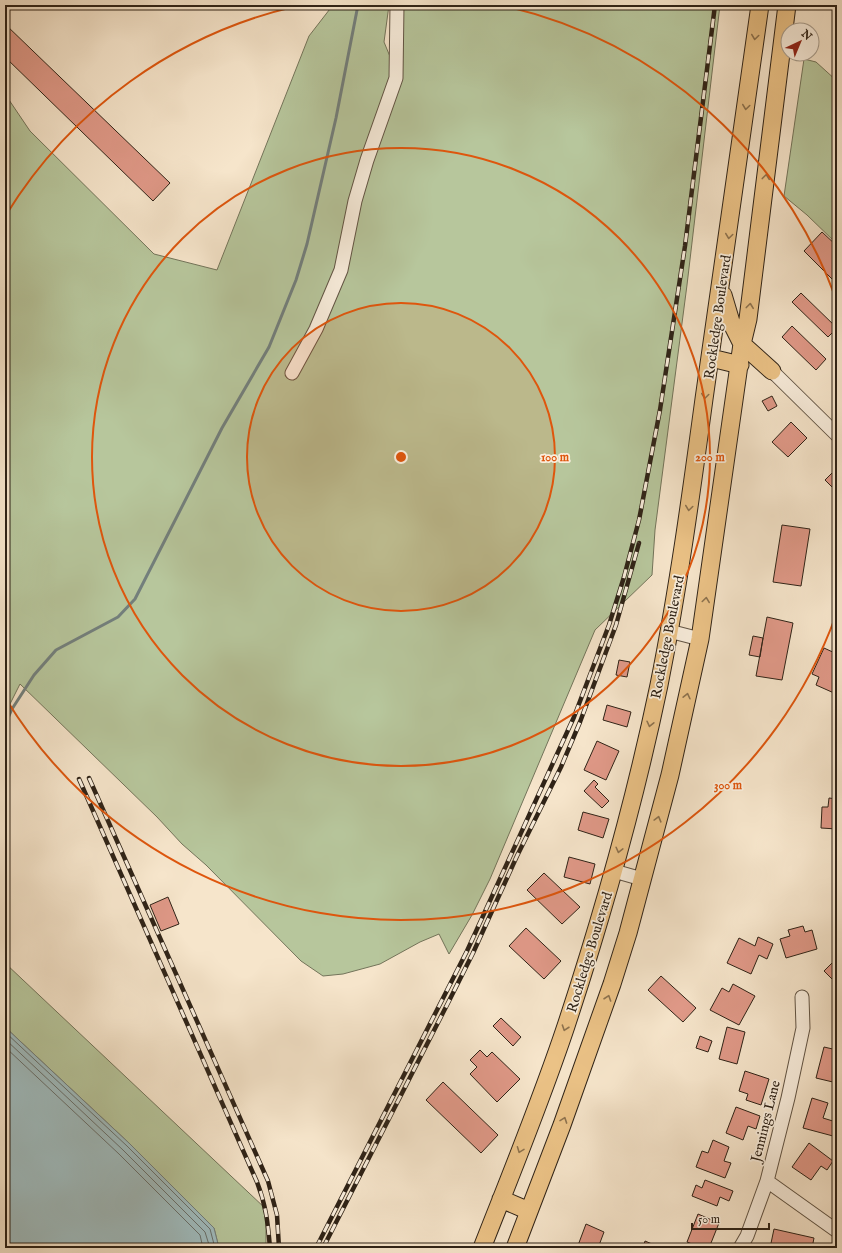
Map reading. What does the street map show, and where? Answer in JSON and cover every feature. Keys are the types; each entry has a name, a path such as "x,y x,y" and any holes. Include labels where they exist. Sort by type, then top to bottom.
{"main road":[{"name":"Rockledge Boulevard","path":"482,1248 566,1027 614,871 658,686 669,631 685,533 760,5"},
{"name":"Rockledge Boulevard","path":"515,1248 598,1027 628,933 670,775 700,639 742,344 748,319 788,5"},
{"path":"721,288 730,322 742,344 772,371"},
{"path":"711,358 740,365"},
{"path":"736,390 743,379 752,372 762,370 772,371"},
{"path":"501,1199 529,1211"}],"street":[{"path":"292,373 316,329 341,270 355,201 361,180 396,78 396,5"},
{"path":"772,371 837,435"},
{"path":"669,631 700,639"},
{"path":"614,871 642,879"},
{"name":"Jennings Lane","path":"740,1248 747,1236 767,1181 788,1098 803,1028 802,997"},
{"path":"767,1181 837,1231"}],"green space":[{"path":"333,5 389,5 384,42 391,59 391,78 335,268 311,327 285,376 294,380 321,330 372,161 402,80 402,5 720,5 687,285 655,530 652,575 595,630 490,879 472,915 449,954 439,934 420,942 380,964 343,974 323,976 301,961 206,865 182,844 157,817 20,684 5,714 5,94 30,131 154,254 217,270 309,36"},
{"path":"804,62 816,62 837,81 837,244 807,215 784,196"},
{"path":"5,963 266,1209 266,1248 219,1248 214,1228 130,1144 5,1027"}],"water":[{"path":"5,1027 130,1144 214,1228 219,1248 5,1248"}],"building":[{"path":"5,24 170,183 153,201 5,57"},
{"path":"822,232 837,246 837,284 804,251"},
{"path":"801,293 837,328 828,337 792,302"},
{"path":"792,326 826,359 816,370 782,337"},
{"path":"772,396 777,406 768,411 762,401"},
{"path":"791,422 807,438 788,457 772,442"},
{"path":"837,468 837,492 825,480"},
{"path":"782,525 810,529 801,586 773,582"},
{"path":"767,617 793,623 782,680 756,676"},
{"path":"753,636 763,638 760,657 749,655"},
{"path":"824,648 837,654 837,686 834,693 816,685 819,677 812,674"},
{"path":"619,660 630,662 627,677 616,675"},
{"path":"607,705 631,712 627,727 603,720"},
{"path":"597,741 619,751 606,780 584,770"},
{"path":"594,780 598,784 595,787 609,801 602,808 584,791"},
{"path":"829,798 837,799 837,829 821,828 822,807 828,807"},
{"path":"583,812 609,819 603,838 578,830"},
{"path":"569,857 595,864 590,884 564,877"},
{"path":"544,873 580,907 562,924 527,890"},
{"path":"168,897 179,924 161,931 150,905"},
{"path":"803,926 805,932 812,930 817,949 786,958 780,939 790,936 788,930"},
{"path":"526,928 561,961 544,979 509,946"},
{"path":"758,937 773,944 767,959 759,955 751,974 727,963 739,938 755,946"},
{"path":"837,958 837,982 836,983 824,971"},
{"path":"661,976 696,1008 683,1022 648,990"},
{"path":"733,984 755,996 739,1025 710,1010 722,988 729,992"},
{"path":"501,1018 521,1037 513,1046 493,1026"},
{"path":"727,1027 745,1032 737,1064 719,1059"},
{"path":"700,1036 712,1041 708,1052 696,1048"},
{"path":"824,1047 837,1050 837,1083 816,1078"},
{"path":"480,1050 487,1057 492,1052 520,1079 497,1102 470,1074 477,1067 470,1060"},
{"path":"745,1071 769,1079 761,1105 746,1100 748,1094 739,1091"},
{"path":"443,1082 498,1135 481,1153 426,1100"},
{"path":"812,1098 828,1103 823,1118 836,1122 833,1136 803,1128"},
{"path":"736,1107 760,1116 756,1129 748,1126 743,1140 726,1133"},
{"path":"713,1140 729,1147 724,1161 731,1163 725,1178 696,1167 702,1151 708,1153"},
{"path":"809,1143 833,1161 827,1170 821,1166 811,1180 792,1167"},
{"path":"705,1180 733,1191 729,1201 720,1197 717,1206 692,1196 696,1185 702,1188"},
{"path":"698,1214 719,1223 709,1248 702,1248 687,1242"},
{"path":"586,1224 604,1232 598,1248 577,1248"},
{"path":"774,1229 814,1238 812,1248 770,1248"},
{"path":"645,1241 659,1247 659,1248 643,1248"}],"waterway":[{"path":"5,725 12,709 34,675 56,650 118,617 135,599 222,428 269,347 296,280 307,244 336,118 358,5"},
{"path":"5,702 12,709"}],"railway":[{"path":"316,1248 467,951 574,717 609,625 624,577 639,520 660,410 685,246 715,5"},
{"path":"323,1248 473,953 517,856 561,767 580,722 616,625 639,543"},
{"path":"89,778 268,1181 277,1215 279,1248"},
{"path":"79,779 257,1182 263,1199 270,1248"}]}
